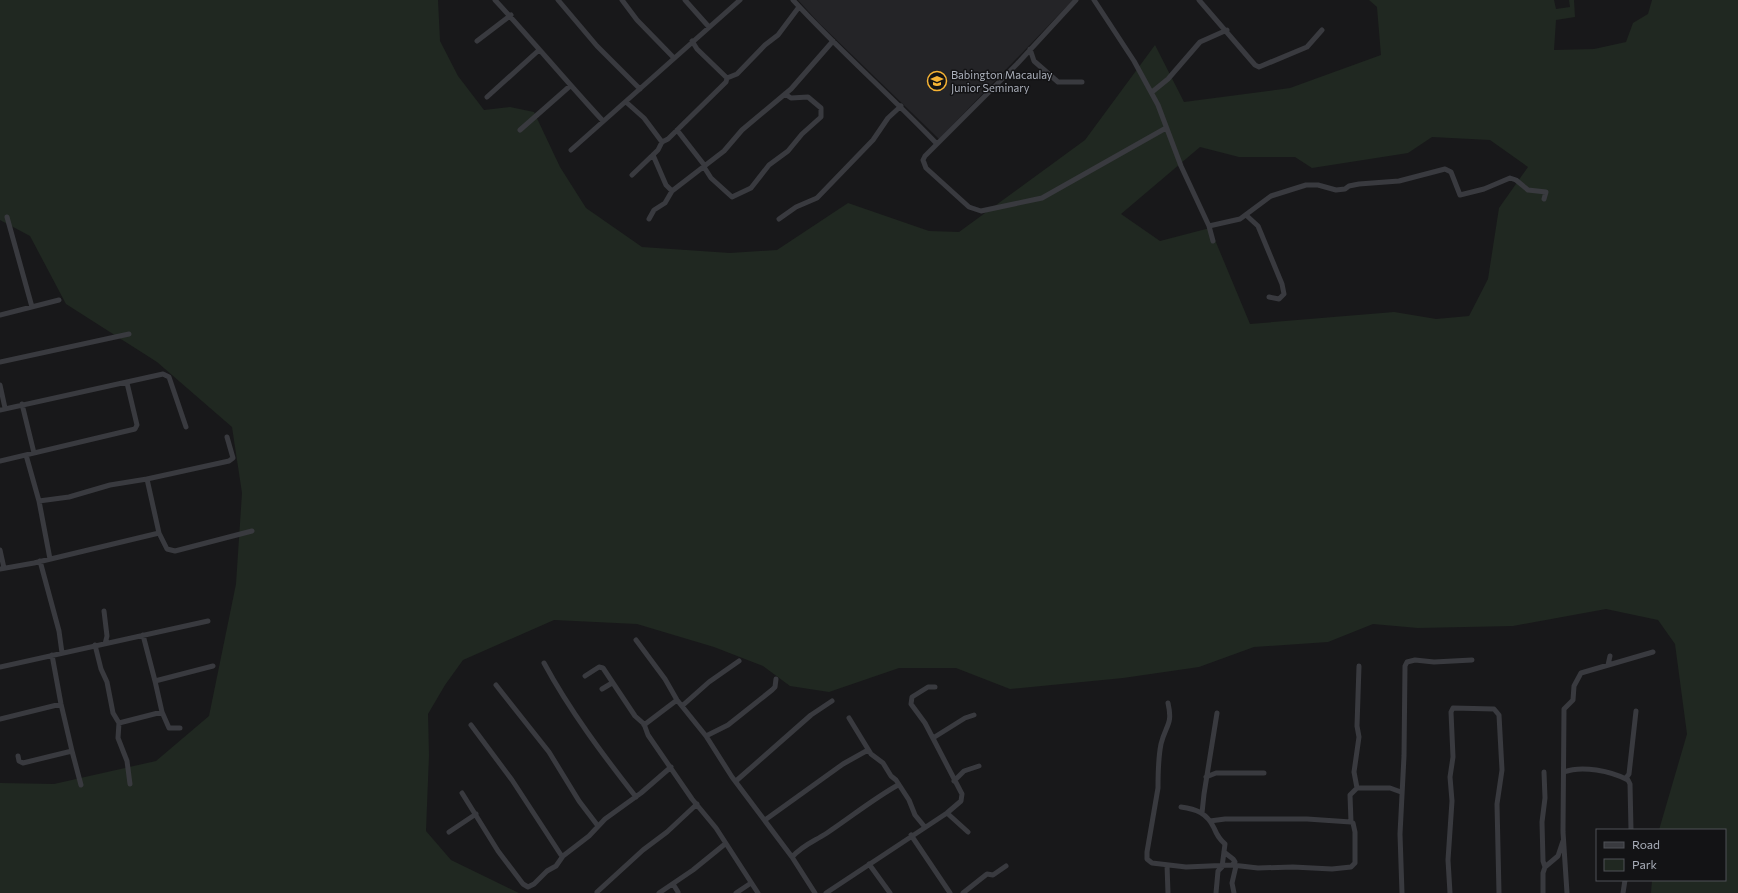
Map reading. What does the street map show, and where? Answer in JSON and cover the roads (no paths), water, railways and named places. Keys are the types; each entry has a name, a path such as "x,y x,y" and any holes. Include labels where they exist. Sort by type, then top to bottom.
{"street":[{"path":"495,0 511,16 570,86 603,121"},
{"path":"558,0 597,46 640,89"},
{"path":"622,0 637,20 674,58"},
{"path":"685,0 709,27"},
{"path":"571,150 740,0"},
{"path":"793,0 938,144"},
{"path":"1076,0 925,156 923,160 926,168 969,207 981,211 1042,198 1166,128"},
{"path":"1094,0 1134,61 1152,92 1166,128 1209,226 1213,242"},
{"path":"1199,0 1227,30 1255,65 1259,67 1307,47 1322,30"},
{"path":"632,175 658,150 662,142 677,130 726,82 727,78 737,74 765,45 778,35 799,7"},
{"path":"477,41 511,16"},
{"path":"1152,92 1168,79 1200,42 1227,30"},
{"path":"692,41 697,49 727,78"},
{"path":"649,219 654,210 665,203 672,191 724,151 742,130 785,94 833,41"},
{"path":"1030,49 1034,61 1058,82 1082,82"},
{"path":"487,97 539,50"},
{"path":"520,130 570,86"},
{"path":"677,130 704,166 711,178 732,197 751,188 769,165 788,152 802,134 821,117 821,108 808,97 792,98 785,94"},
{"path":"626,102 644,118 662,142"},
{"path":"779,219 796,207 818,198 872,140 888,118 901,106"},
{"path":"653,155 666,185 672,191"},
{"path":"1209,226 1240,219 1271,196 1306,185 1318,185 1341,190 1358,184 1399,181 1445,169 1451,172 1460,195 1484,189 1510,178 1516,180 1528,190 1546,192 1544,199"},
{"path":"1246,215 1258,226 1282,284 1284,294 1279,299 1269,297"},
{"path":"7,217 32,307"},
{"path":"0,315 59,300"},
{"path":"0,362 129,334"},
{"path":"0,385 3,409 163,374 169,377 186,427"},
{"path":"0,461 135,429 137,425 127,383"},
{"path":"22,404 34,453"},
{"path":"40,501 69,497 110,485 147,479 229,461 233,458 233,454 227,437"},
{"path":"26,455 40,501 50,559"},
{"path":"147,479 159,533 167,549 175,551 252,531"},
{"path":"0,550 2,568 50,559 159,533"},
{"path":"40,561 59,631 62,653"},
{"path":"104,611 107,636 106,644"},
{"path":"0,667 208,621"},
{"path":"143,635 162,712 169,728 180,728"},
{"path":"636,640 665,679 677,700 706,736 736,781 788,854 792,857 815,893"},
{"path":"95,645 101,669 107,682 111,708 119,723 118,738 127,761 130,784"},
{"path":"1567,893 1563,850 1564,713 1566,706 1573,700 1575,681 1581,673 1586,670 1653,652"},
{"path":"52,656 61,704 81,785"},
{"path":"1608,665 1610,656"},
{"path":"1402,893 1401,792 1404,756 1405,664 1414,660 1434,662 1472,660"},
{"path":"682,706 709,682 739,661"},
{"path":"544,663 591,737 636,797"},
{"path":"155,681 213,666"},
{"path":"1168,703 1171,720 1161,744 1157,777 1158,788 1146,857 1152,863 1167,865 1234,866 1258,868 1293,867 1332,869 1351,867 1355,863 1355,832 1353,823 1351,822 1350,798 1357,788 1354,772 1359,737 1357,722 1359,666"},
{"path":"585,676 595,668 601,667 635,716 644,725 648,735 758,893"},
{"path":"706,736 728,725 772,690 776,683 776,679"},
{"path":"602,689 612,683"},
{"path":"496,685 549,752 579,801 598,826"},
{"path":"826,893 833,892 869,864 924,826 947,813 962,799 962,794 934,744 933,738 910,701 912,697 926,688 935,687"},
{"path":"644,725 677,700"},
{"path":"736,781 811,715 832,701"},
{"path":"0,719 61,704"},
{"path":"1450,893 1448,860 1452,801 1450,777 1453,757 1451,712 1453,708 1494,709 1499,715 1502,770 1497,804 1499,893"},
{"path":"1626,778 1629,774 1636,711"},
{"path":"119,723 162,712"},
{"path":"1202,813 1206,777 1217,713"},
{"path":"933,738 965,718 974,715"},
{"path":"849,718 868,750 873,757 883,763 909,800 915,815 924,826"},
{"path":"471,724 512,780 561,855 564,856"},
{"path":"765,820 839,766 868,750"},
{"path":"18,756 19,761 23,763 72,751"},
{"path":"954,781 964,771 979,766"},
{"path":"462,793 498,851 526,887 531,886 547,871 556,866 564,856 589,836 598,826 636,797 671,767"},
{"path":"1564,772 1573,769 1585,770 1626,778 1630,784 1631,829"},
{"path":"1544,772 1545,798 1542,822 1543,861 1545,867"},
{"path":"1206,777 1216,773 1264,773"},
{"path":"792,857 806,844 826,834 898,785"},
{"path":"1357,788 1390,788 1401,792"},
{"path":"598,892 643,850 667,832 697,804"},
{"path":"1181,808 1194,808 1202,813 1213,823 1220,840 1225,844 1222,867 1218,871 1216,893"},
{"path":"947,813 968,832"},
{"path":"449,832 476,814"},
{"path":"1213,823 1225,819 1287,819 1351,822"},
{"path":"911,835 950,893"},
{"path":"659,893 725,844"},
{"path":"1543,893 1543,873 1545,867 1563,850"},
{"path":"1224,852 1234,858 1235,862 1232,883 1234,893"},
{"path":"869,864 890,893"},
{"path":"1167,865 1168,893"},
{"path":"963,893 987,874 993,875 1006,866"},
{"path":"1623,893 1625,881"},
{"path":"736,893 751,883"},
{"path":"673,884 678,892"}],"place":[{"name":"Babington Macaulay Junior Seminary","path":"937,81"}]}
